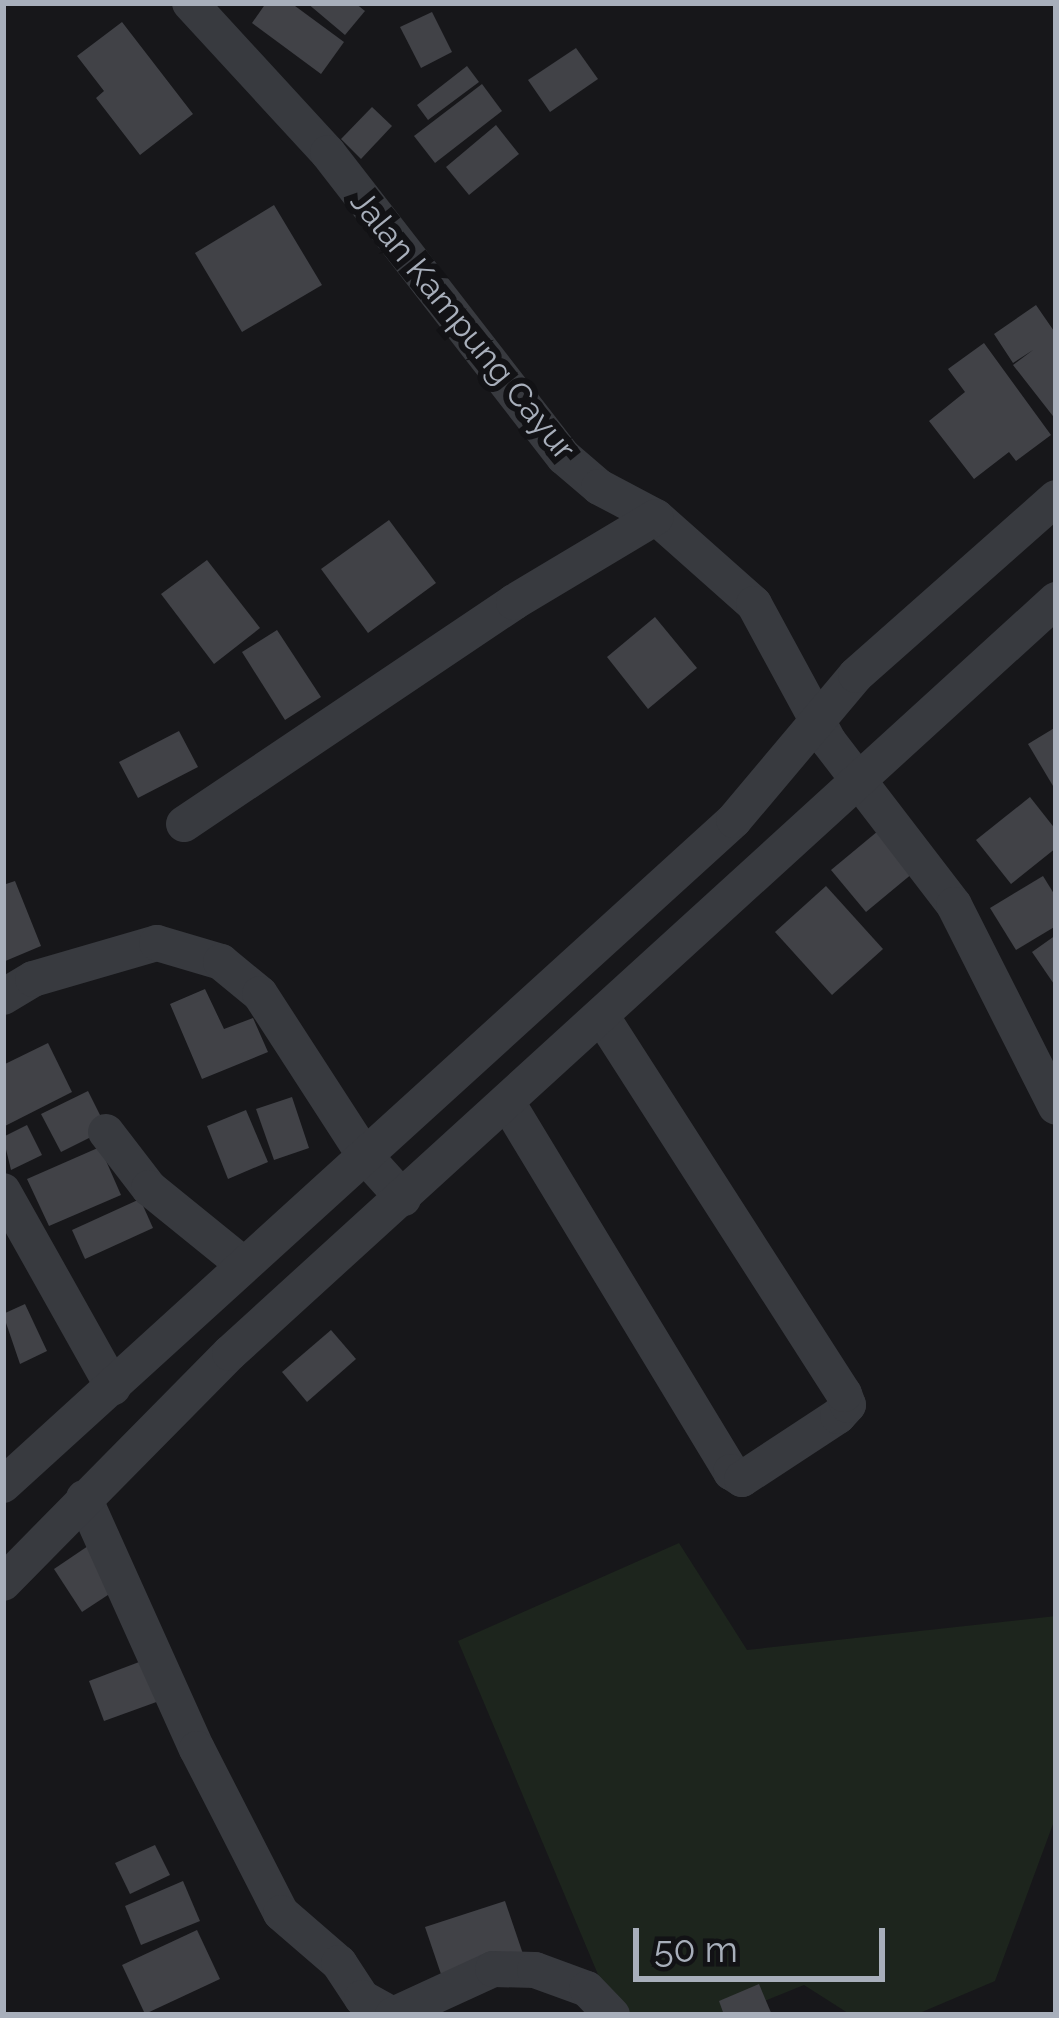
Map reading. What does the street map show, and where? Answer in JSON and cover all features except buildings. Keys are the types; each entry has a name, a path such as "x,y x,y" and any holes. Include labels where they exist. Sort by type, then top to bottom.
{"street":[{"name":"Jalan Kampung Cayur","path":"190,3 328,153 552,445 599,487 656,517 754,604 839,754 954,905 1056,1107"},
{"path":"3,1583 84,1498 403,1198 603,1018 839,754 869,663 1056,498"},
{"path":"184,824 514,602 656,517"},
{"path":"3,1485 734,820 839,754 1056,600"},
{"path":"3,997 33,979 157,944 221,962 260,994 364,1156 403,1198"},
{"path":"507,1102 731,1472 742,1479 838,1416 848,1406 832,1374 603,1018"},
{"path":"106,1132 148,1188 243,1264"},
{"path":"3,1191 112,1387"},
{"path":"84,1498 196,1749 281,1913 339,1963 362,1998 393,2015 493,1970 536,1970 587,1989 612,2015"}],"shaded area":[{"path":"679,1543 747,1650 1056,1616 1056,1816 995,1981 915,2015 851,2015 804,1985 730,2015 615,2015 458,1641"}]}
